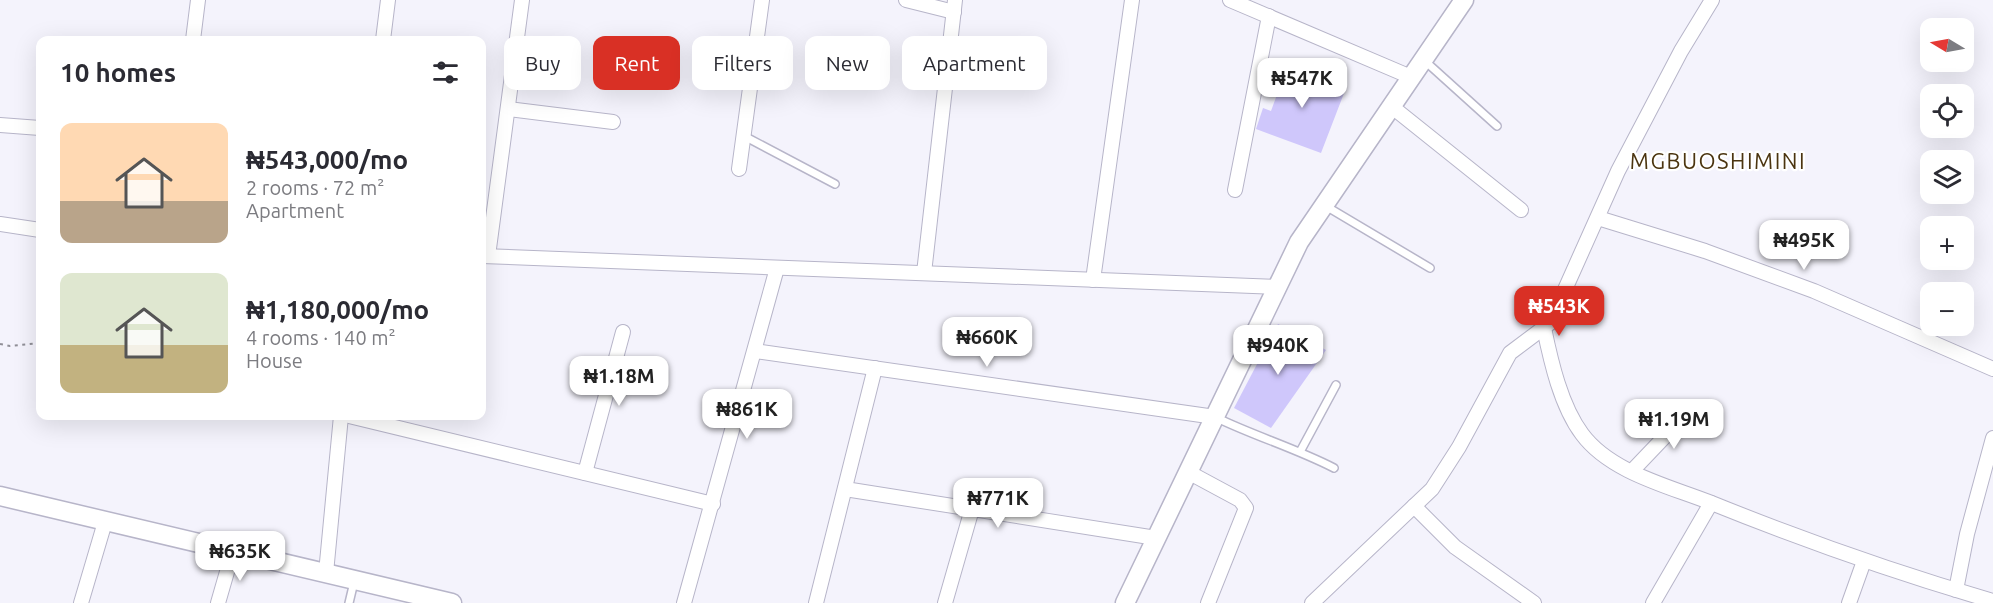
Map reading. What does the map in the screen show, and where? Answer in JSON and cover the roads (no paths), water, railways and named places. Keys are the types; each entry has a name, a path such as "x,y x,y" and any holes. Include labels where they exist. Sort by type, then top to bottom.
{"street":[{"path":"194,36 198,0"},
{"path":"384,36 388,0"},
{"path":"486,250 522,0"},
{"path":"739,170 762,0"},
{"path":"906,0 955,6 924,273"},
{"path":"1094,280 1132,0"},
{"path":"1230,0 1411,77"},
{"path":"1125,603 1299,242 1464,0"},
{"path":"1312,603 1432,489 1460,447 1510,353 1544,328 1557,312 1618,171 1681,51 1712,0"},
{"path":"1235,190 1269,16"},
{"path":"1391,106 1521,210"},
{"path":"508,109 613,122"},
{"path":"0,124 36,128"},
{"path":"1598,218 1705,251 1814,291 1993,369"},
{"path":"0,224 36,229"},
{"path":"486,256 1278,287"},
{"path":"684,603 777,268"},
{"path":"1544,328 1552,369 1582,434 1602,453 1632,471 1864,561 1993,601"},
{"path":"585,473 623,332"},
{"path":"755,351 1215,417"},
{"path":"816,603 875,368"},
{"path":"1632,471 1693,407"},
{"path":"327,573 341,420"},
{"path":"366,420 713,504"},
{"path":"1956,590 1967,534 1993,438"},
{"path":"1188,472 1240,500 1246,508 1209,603"},
{"path":"845,489 1156,538"},
{"path":"0,496 452,603"},
{"path":"1653,603 1711,503"},
{"path":"1414,506 1444,537 1534,603"},
{"path":"945,603 972,509"},
{"path":"81,603 105,522"},
{"path":"218,603 233,551"},
{"path":"1849,603 1864,561"}],"lane":[{"path":"1423,59 1497,126"},
{"path":"744,136 835,184"},
{"path":"1324,205 1430,268"},
{"path":"1300,450 1336,385"},
{"path":"1215,417 1248,432 1300,450 1334,468"},
{"path":"349,603 354,580"}],"district":[{"name":"MGBUOSHIMINI","path":"1718,160"}]}
